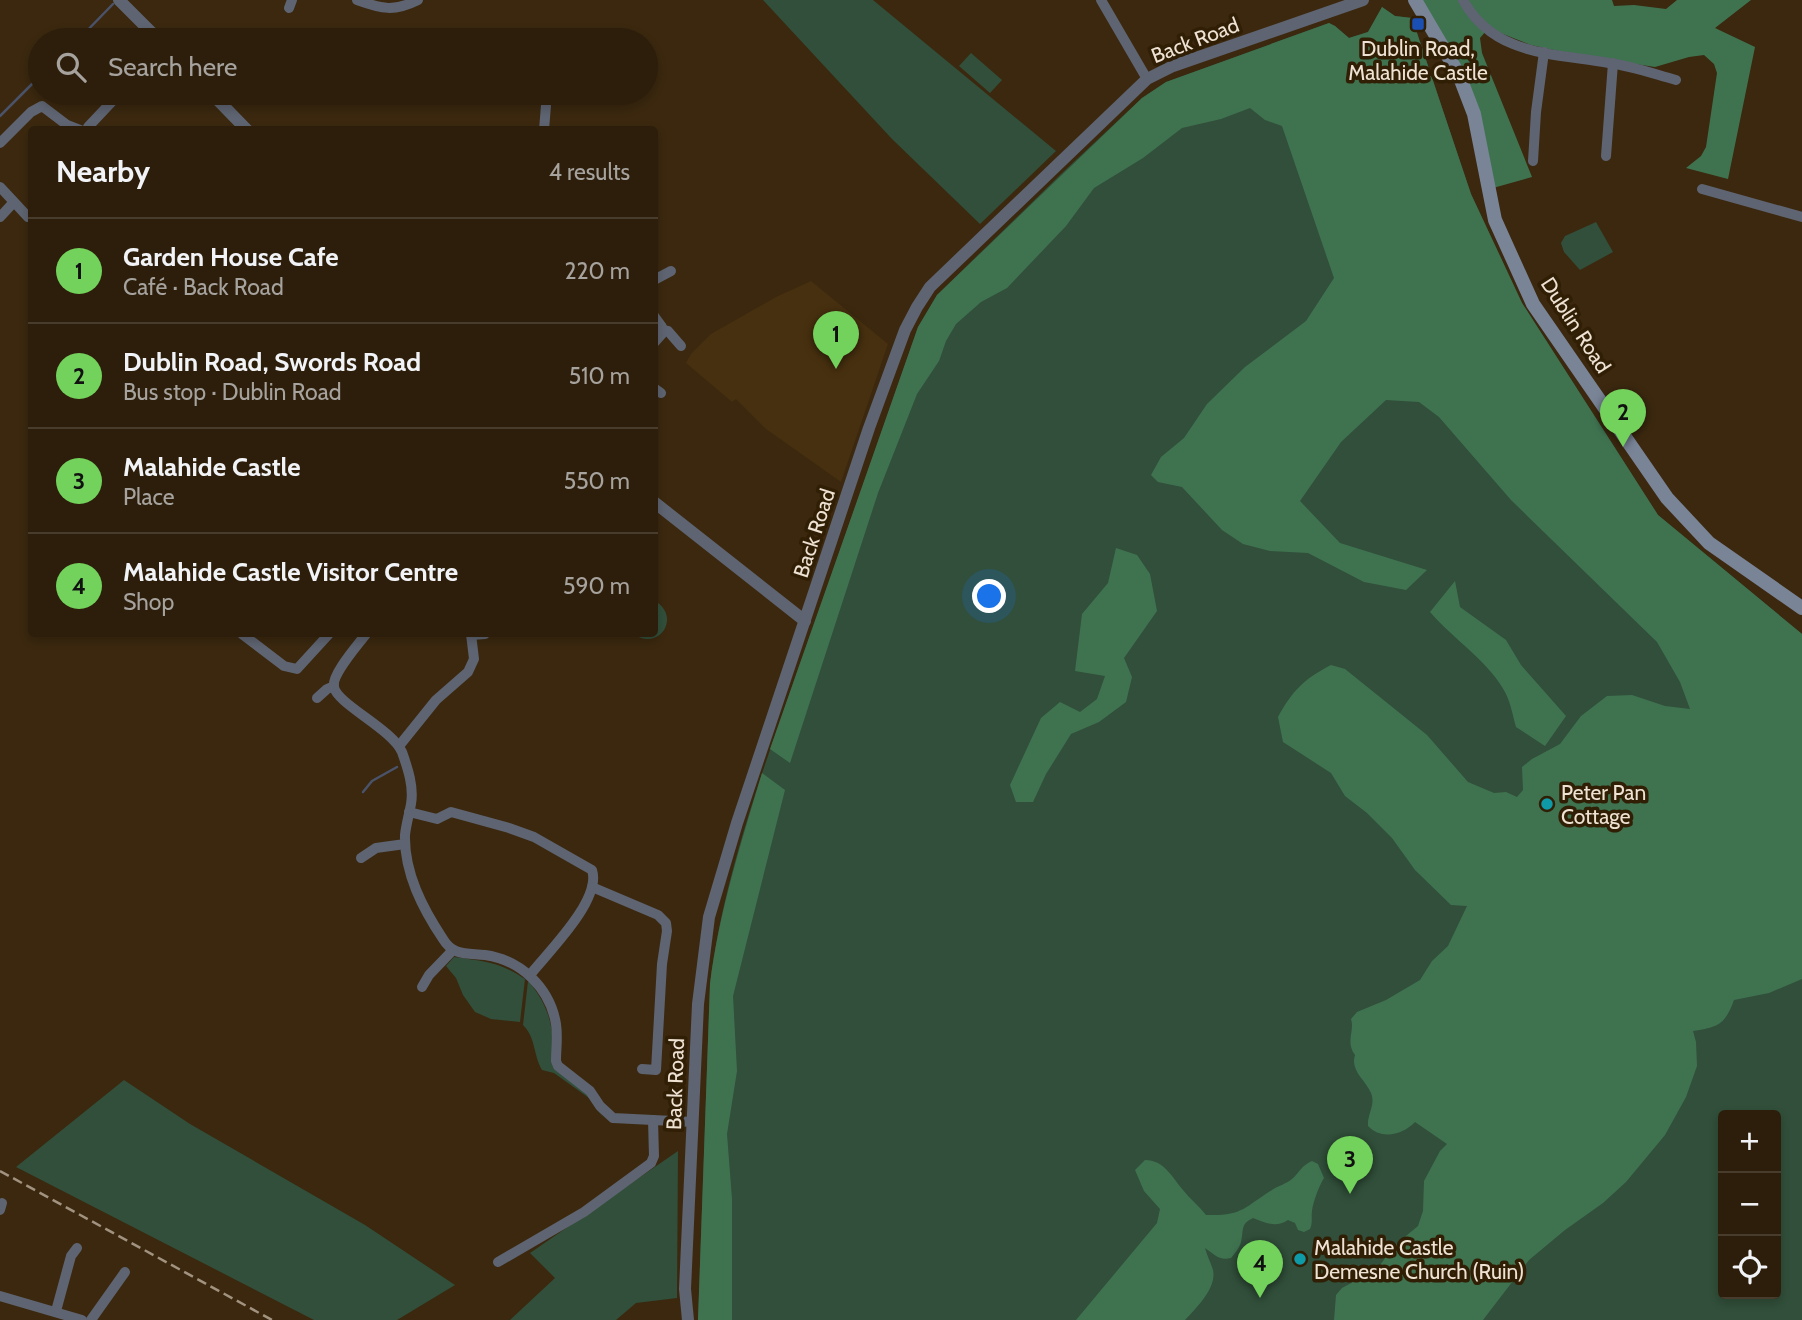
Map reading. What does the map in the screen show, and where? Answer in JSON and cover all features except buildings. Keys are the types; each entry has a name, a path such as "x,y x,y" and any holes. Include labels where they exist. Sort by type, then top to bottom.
{"main road":[{"name":"Dublin Road","path":"1415,0 1459,75 1474,114 1495,220 1533,304 1667,498 1689,524 1709,543 1802,608"}],"street":[{"path":"119,0 147,28"},
{"path":"357,0 377,7 402,8 418,0"},
{"path":"1101,0 1147,79"},
{"name":"Back Road","path":"688,1320 685,1289 698,1004 709,918 737,823 875,410 905,330 930,287 1147,79 1173,66 1363,0"},
{"path":"1463,0 1473,17 1493,34 1516,47 1613,63 1676,80"},
{"path":"1533,161 1544,52"},
{"path":"1606,156 1613,63"},
{"path":"89,126 109,105"},
{"path":"223,105 243,126"},
{"path":"544,126 546,105"},
{"path":"0,143 32,112 42,106 70,126"},
{"path":"0,187 28,217"},
{"path":"1702,189 1802,217"},
{"path":"0,218 13,203"},
{"path":"658,278 670,271"},
{"path":"658,323 662,330 658,338"},
{"path":"662,330 668,331 681,346"},
{"path":"658,505 805,621"},
{"path":"246,637 284,666 298,669 326,637"},
{"path":"361,637 336,674 334,686 339,696 366,715 399,746 411,783 405,844 415,889 444,942 453,950 497,957 530,975 545,994 552,1009 557,1033 556,1061 561,1069 590,1091 600,1106 613,1118 693,1122"},
{"path":"399,746 436,700 468,672 474,659 471,637"},
{"path":"317,698 327,688 334,686"},
{"path":"409,813 437,819 451,812 527,834 589,867 594,874 592,887 577,919 530,975"},
{"path":"361,858 376,848 405,844"},
{"path":"592,887 658,915 666,923 656,1070 642,1069"},
{"path":"422,987 429,975 453,950"},
{"path":"498,1262 584,1212 651,1163 654,1156 653,1120"},
{"path":"56,1311 71,1256 77,1248"},
{"path":"91,1320 125,1272"},
{"path":"0,1296 82,1320"}],"shaded area":[{"path":"811,281 888,344 841,482 766,429 736,399 732,402 686,363 711,334 776,297"}],"green space":[{"path":"763,0 873,0 1056,151 980,224 892,139"},
{"path":"1421,0 1612,0 1614,6 1634,5 1666,9 1677,0 1751,0 1715,28 1755,47 1728,179 1686,168 1701,156 1706,147 1717,73 1714,64 1704,55 1655,67 1576,55 1531,45 1498,32 1486,31 1480,38 1482,53 1532,177 1493,188 1479,109"},
{"path":"1382,7 1395,16 1412,18 1471,194 1522,303 1658,515 1802,634 1802,1320 698,1320 710,984 725,902 759,781 918,327 937,295 1142,98 1166,82 1329,23 1349,38 1368,32"},
{"path":"1382,7 1395,16 1412,18 1471,194 1522,303 1658,515 1802,634 1802,979 1769,993 1734,1000 1724,1020 1709,1028 1693,1031 1697,1066 1686,1097 1665,1135 1626,1182 1529,1260 1483,1320 1334,1320 1336,1295 1342,1288 1377,1269 1395,1245 1418,1226 1423,1211 1424,1181 1440,1151 1447,1144 1415,1122 1392,1134 1379,1133 1368,1126 1372,1097 1355,1066 1355,1055 1350,1041 1351,1019 1357,1012 1386,1000 1420,980 1432,961 1448,946 1467,906 1451,905 1415,870 1392,838 1345,796 1331,773 1283,742 1278,717 1294,692 1313,675 1331,665 1345,669 1427,735 1468,782 1494,793 1506,792 1517,797 1523,790 1522,767 1560,744 1581,716 1607,696 1632,695 1665,706 1690,709 1680,682 1657,642 1511,500 1439,417 1419,402 1386,400 1341,442 1300,501 1340,543 1427,570 1406,590 1364,582 1308,553 1270,551 1243,544 1222,530 1182,487 1158,482 1151,475 1161,457 1184,438 1207,404 1245,367 1306,321 1334,278 1282,126 1265,120 1250,108 1221,119 1182,128 1143,158 1094,188 1066,226 1007,288 981,302 956,324 939,361 917,394 878,493 790,763 770,749 918,327 937,295 1142,98 1166,82 1329,23 1349,38 1368,32"},
{"path":"971,53 1002,80 990,93 959,66"},
{"path":"1596,222 1613,252 1580,270 1564,252 1561,243 1565,236"},
{"path":"1116,548 1137,555 1150,574 1157,611 1124,658 1132,677 1126,702 1099,722 1071,734 1046,774 1033,802 1016,802 1010,785 1041,718 1060,702 1080,712 1097,699 1105,676 1075,671 1082,614 1108,583"},
{"path":"1455,581 1460,607 1506,640 1521,665 1566,716 1545,746 1516,727 1508,698 1491,672 1430,612"},
{"path":"658,604 667,615 667,623 659,636"},
{"path":"762,773 785,790 733,996 737,1071 727,1134 732,1199 732,1320 698,1320 710,984 725,904"},
{"path":"454,957 483,961 525,979 520,1022 491,1019 475,1012 446,966"},
{"path":"528,981 547,1012 552,1032 555,1068 589,1095 604,1119 589,1098 554,1073 542,1070 530,1035 523,1025"},
{"path":"124,1080 190,1124 365,1225 455,1285 397,1320 314,1320 16,1167"},
{"path":"678,1151 677,1298 636,1303 616,1320 510,1320 555,1278 530,1253"},
{"path":"1145,1160 1157,1163 1167,1170 1206,1215 1242,1210 1290,1181 1312,1161 1318,1164 1324,1178 1314,1203 1310,1229 1304,1232 1298,1230 1295,1223 1288,1220 1275,1224 1253,1218 1244,1225 1240,1244 1231,1258 1220,1258 1205,1248 1213,1270 1212,1284 1205,1297 1185,1320 1076,1320 1157,1223 1160,1209 1144,1191 1135,1170"}],"waterway":[{"path":"90,28 113,4"},
{"path":"0,116 28,88"},
{"path":"363,792 372,781 397,767"}],"railway":[{"path":"0,1171 272,1320"}],"place":[{"name":"Dublin Road, Malahide Castle","path":"1418,24"},
{"name":"Garden House Cafe","path":"836,369"},
{"name":"Dublin Road, Swords Road","path":"1623,447"},
{"name":"Peter Pan Cottage","path":"1547,804"},
{"name":"Malahide Castle","path":"1350,1194"},
{"name":"Malahide Castle Demesne Church (Ruin)","path":"1300,1259"},
{"name":"Malahide Castle Visitor Centre","path":"1260,1298"}]}
